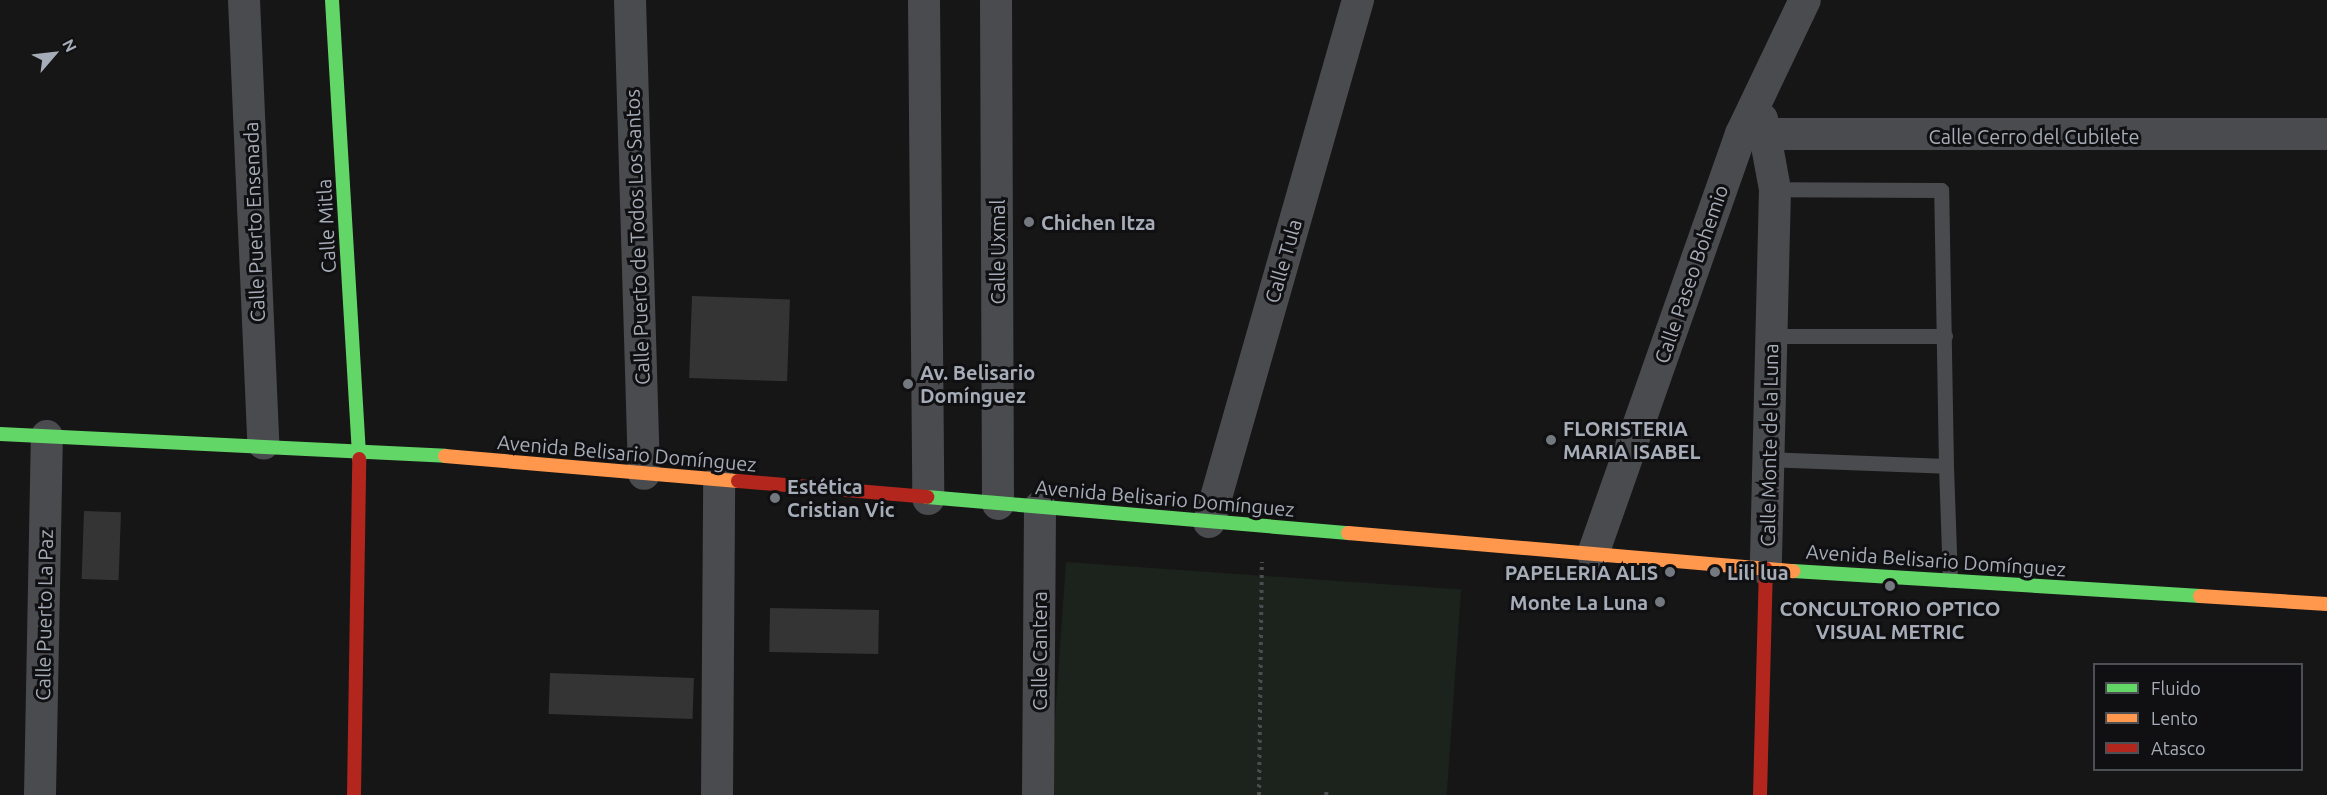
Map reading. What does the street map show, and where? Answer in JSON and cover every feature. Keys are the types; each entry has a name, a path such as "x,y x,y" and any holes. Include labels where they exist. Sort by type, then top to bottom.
{"main road":[{"name":"Calle Mitla","path":"332,0 359,449"},
{"name":"Avenida Belisario Domínguez","path":"0,434 359,449 1766,569 2327,604"},
{"path":"354,795 359,449"},
{"name":"Calle Monte de la Luna","path":"1760,795 1766,569"}],"street":[{"name":"Calle Puerto Ensenada","path":"244,0 263,444"},
{"name":"Calle Puerto de Todos Los Santos","path":"630,0 644,474"},
{"path":"924,0 928,499"},
{"name":"Calle Uxmal","path":"996,0 998,504"},
{"name":"Calle Tula","path":"1209,522 1358,0"},
{"name":"Calle Monte de la Luna","path":"1766,569 1775,189 1754,136 1755,98 1805,0"},
{"name":"Calle Cerro del Cubilete","path":"1754,136 2327,134"},
{"name":"Calle Paseo Bohemio","path":"1593,554 1754,136"},
{"name":"Calle Puerto La Paz","path":"40,795 47,436"},
{"path":"717,795 719,481"},
{"name":"Calle Cantera","path":"1038,795 1040,507"}],"lane":[{"path":"1775,189 1941,190 1950,580"},
{"path":"1771,336 1945,336"},
{"path":"1767,459 1946,466"}],"path":[{"path":"1259,795 1262,526"},
{"path":"1326,789 1326,795"}],"shaded area":[{"path":"1066,562 1461,590 1447,795 1050,794"}],"building":[{"path":"692,296 790,299 787,381 689,378"},
{"path":"84,511 121,512 119,580 82,579"},
{"path":"770,608 879,610 878,654 769,652"},
{"path":"550,673 694,678 692,719 549,714"}],"traffic: fast":[{"path":"332,0 359,459"},
{"path":"0,434 445,456"},
{"path":"927,497 1348,533"},
{"path":"1793,571 2200,596"}],"traffic: slow":[{"path":"445,456 738,481"},
{"path":"1348,533 1793,571"},
{"path":"2200,596 2327,604"}],"traffic: jam":[{"path":"354,795 359,459"},
{"path":"738,481 927,497"},
{"path":"1760,795 1766,569"}],"place":[{"name":"Chichen Itza","path":"1029,222"},
{"name":"Av. Belisario Domínguez","path":"908,384"},
{"name":"FLORISTERIA MARIA ISABEL","path":"1551,440"},
{"name":"Estética Cristian Vic","path":"775,498"},
{"name":"PAPELERIA ALIS","path":"1670,572"},
{"name":"Lili lua","path":"1715,572"},
{"name":"CONCULTORIO OPTICO VISUAL METRIC","path":"1890,586"},
{"name":"Monte La Luna","path":"1660,602"}]}
